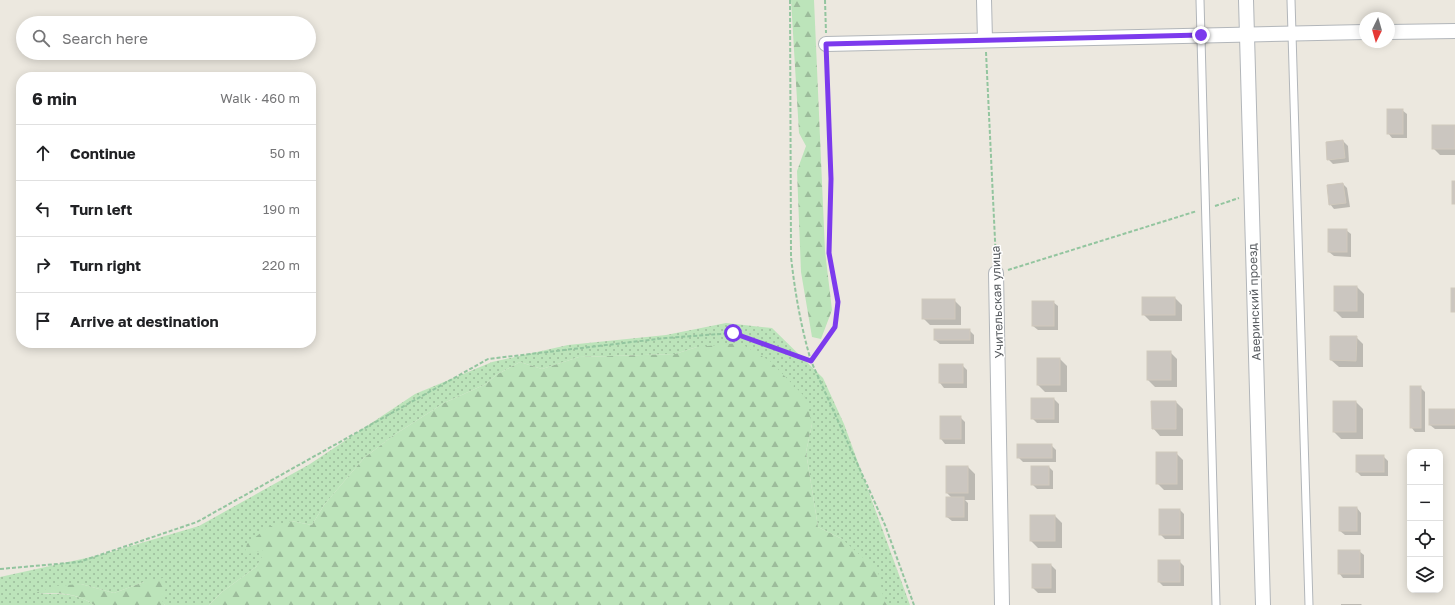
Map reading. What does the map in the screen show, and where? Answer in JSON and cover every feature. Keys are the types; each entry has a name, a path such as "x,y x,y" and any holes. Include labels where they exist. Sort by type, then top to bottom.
{"street":[{"path":"984,0 985,40"},
{"name":"Аверинский проезд","path":"1246,0 1262,605"},
{"path":"1395,32 1455,31"},
{"path":"826,44 1359,32"},
{"name":"Учительская улица","path":"996,273 1002,605"}],"lane":[{"path":"1200,0 1216,605"},
{"path":"1291,0 1309,605"}],"path":[{"path":"790,0 790,257 794,288 803,333 811,361 885,525 914,605"},
{"path":"811,361 835,327 838,302 829,253 831,179 824,0"},
{"name":"Учительская улица","path":"985,40 996,273"},
{"path":"996,273 1251,195"},
{"path":"0,569 79,562 198,522 488,359 666,338 733,333 811,361"}],"green space":[{"path":"791,0 814,0 825,251 832,310 821,339 812,337 801,272 797,171 806,146 799,133"},
{"path":"726,323 772,328 823,378 844,424 910,605 887,605 842,539 818,527 806,452 812,424 697,347 675,354 579,357 542,369 520,362 496,375 486,384 444,403 394,435 364,458 324,505 312,525 291,521 267,550 256,567 222,592 209,605 165,605 144,582 114,593 81,584 37,593 73,596 94,605 0,605 0,577 100,555 199,526 310,464 415,394 492,362 568,345 666,335"},
{"path":"740,343 770,361 805,397 812,424 806,452 818,527 842,539 878,571 884,600 887,605 209,605 222,592 256,567 266,550 244,555 247,544 268,527 291,521 312,525 324,505 364,458 394,435 444,403 486,384 496,375 520,362 542,369 579,357 675,354 697,347"},
{"path":"163,578 167,586 161,599 165,605 94,605 73,595 58,593 35,593 55,586 81,584 114,593 144,582"}],"building":[{"path":"1387,109 1403,109 1403,134 1387,134"},
{"path":"1432,125 1455,125 1455,149 1432,149"},
{"path":"1343,140 1345,158 1327,160 1326,142"},
{"path":"1452,181 1455,181 1455,204 1452,204"},
{"path":"1343,183 1346,203 1329,205 1327,185"},
{"path":"1328,229 1347,229 1347,252 1328,252"},
{"path":"1334,286 1357,286 1357,311 1334,311"},
{"path":"1451,288 1455,288 1455,312 1451,312"},
{"path":"1142,297 1175,297 1175,315 1142,315"},
{"path":"922,299 955,299 955,319 922,319"},
{"path":"1032,301 1054,301 1054,326 1032,326"},
{"path":"934,329 970,329 970,340 934,340"},
{"path":"1330,336 1357,336 1356,361 1330,360"},
{"path":"1147,351 1171,351 1171,380 1147,380"},
{"path":"1037,358 1060,358 1060,385 1037,385"},
{"path":"939,364 963,364 963,383 939,383"},
{"path":"1410,386 1421,386 1421,428 1410,428"},
{"path":"1031,398 1054,398 1054,419 1031,419"},
{"path":"1151,401 1176,401 1176,429 1152,429"},
{"path":"1333,401 1356,401 1356,432 1333,432"},
{"path":"1429,409 1455,409 1455,425 1429,425"},
{"path":"940,416 961,416 961,439 940,439"},
{"path":"1017,444 1052,444 1052,458 1017,458"},
{"path":"1156,452 1177,452 1177,484 1156,484"},
{"path":"1356,455 1384,455 1384,472 1356,472"},
{"path":"946,466 968,466 968,493 946,493"},
{"path":"1031,466 1049,466 1049,485 1031,485"},
{"path":"946,497 964,497 964,517 946,517"},
{"path":"1339,507 1357,507 1357,531 1339,531"},
{"path":"1159,509 1180,509 1180,535 1159,535"},
{"path":"1030,515 1055,515 1055,541 1030,541"},
{"path":"1338,550 1360,550 1360,574 1338,574"},
{"path":"1158,560 1180,560 1180,582 1158,582"},
{"path":"1032,564 1051,564 1051,588 1032,588"}],"route":[{"path":"733,333 811,361 835,327 838,302 829,253 831,179 826,44 1201,35"}]}
